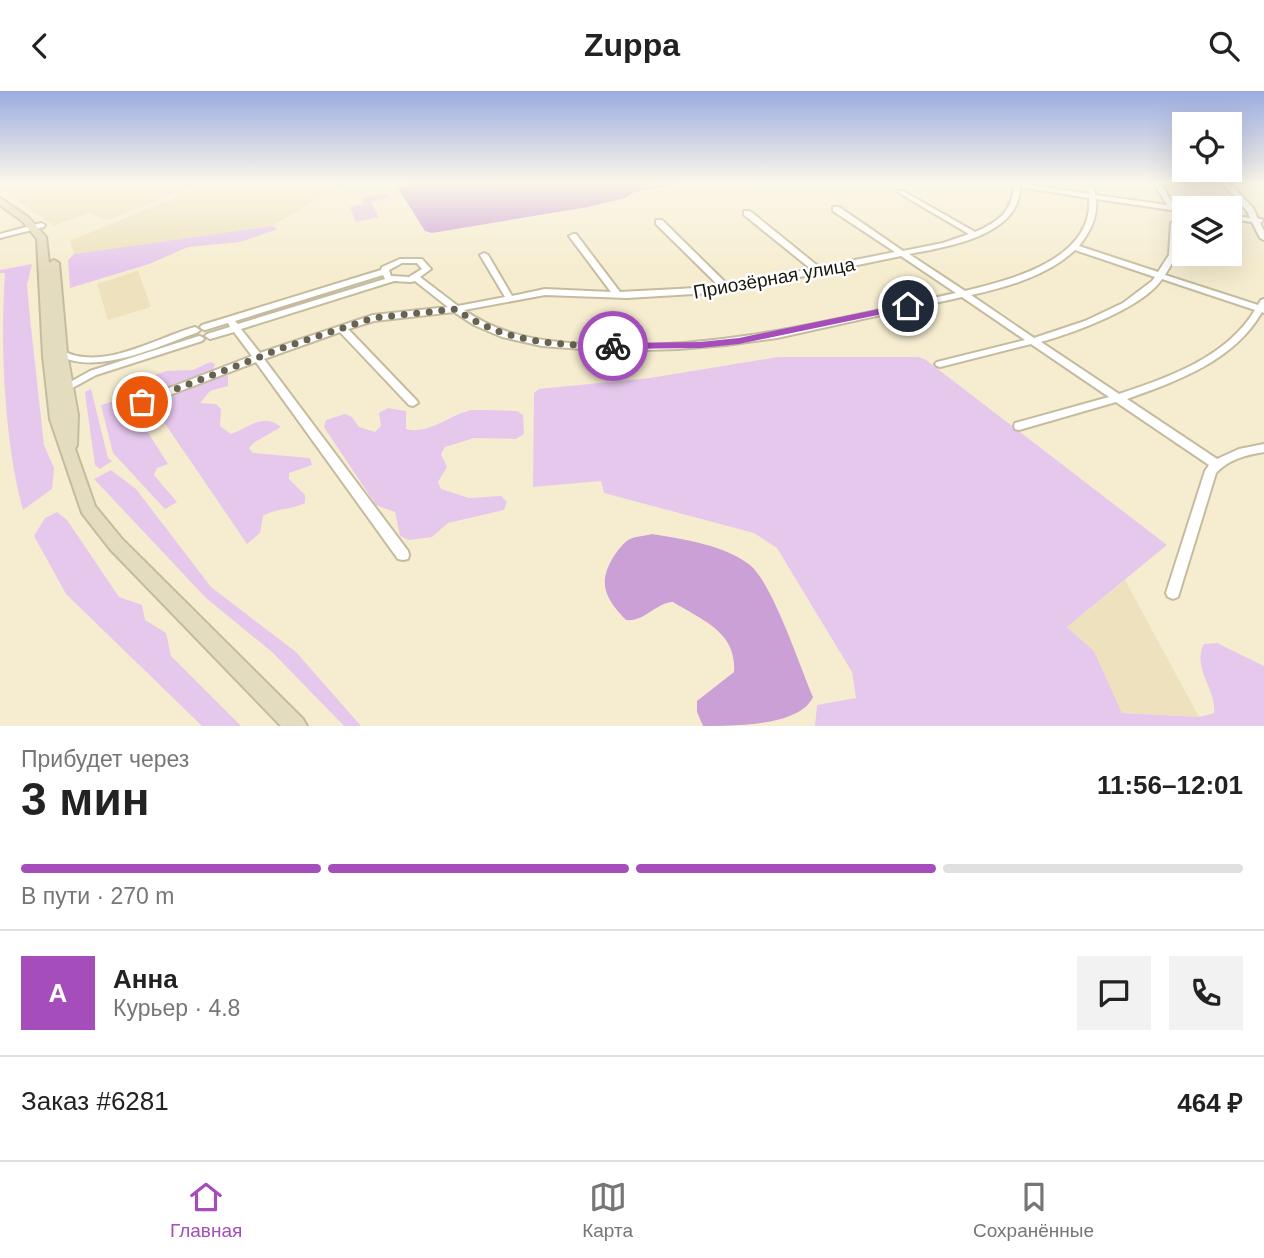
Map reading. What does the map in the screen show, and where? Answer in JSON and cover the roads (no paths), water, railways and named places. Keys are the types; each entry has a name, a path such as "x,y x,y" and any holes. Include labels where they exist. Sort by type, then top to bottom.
{"main road":[{"path":"16,212 37,226 44,247 44,299 60,390"},
{"path":"20,212 49,237 61,353 57,419 80,494 99,523 296,726"}],"street":[{"path":"840,212 1216,464"},
{"path":"935,212 975,235"},
{"name":"Приозёрная улица","path":"142,402 256,358 386,315 456,309 545,292 618,295 727,289 903,255 975,235 1000,221 1009,212"},
{"path":"416,278 484,327 520,339 586,346 688,346 771,336 962,294 1035,271 1073,247 1089,227 1092,212"},
{"path":"747,213 818,271"},
{"path":"1242,219 1260,222 1264,238"},
{"path":"659,222 727,289"},
{"path":"0,236 37,226"},
{"path":"573,236 618,295"},
{"path":"1019,426 1171,380 1205,362 1230,344 1263,307 1073,247"},
{"path":"484,255 509,297"},
{"path":"940,364 1032,341 1105,316 1133,301 1161,276 1172,256"},
{"path":"61,353 76,361 102,358 202,333 391,280 416,278 427,269 419,261 396,262 384,272 232,324"},
{"path":"384,272 391,280"},
{"path":"232,324 403,555"},
{"path":"342,328 413,403"},
{"path":"60,390 93,373 202,333"},
{"path":"1173,593 1207,479 1216,464 1230,457 1264,448"}]}
